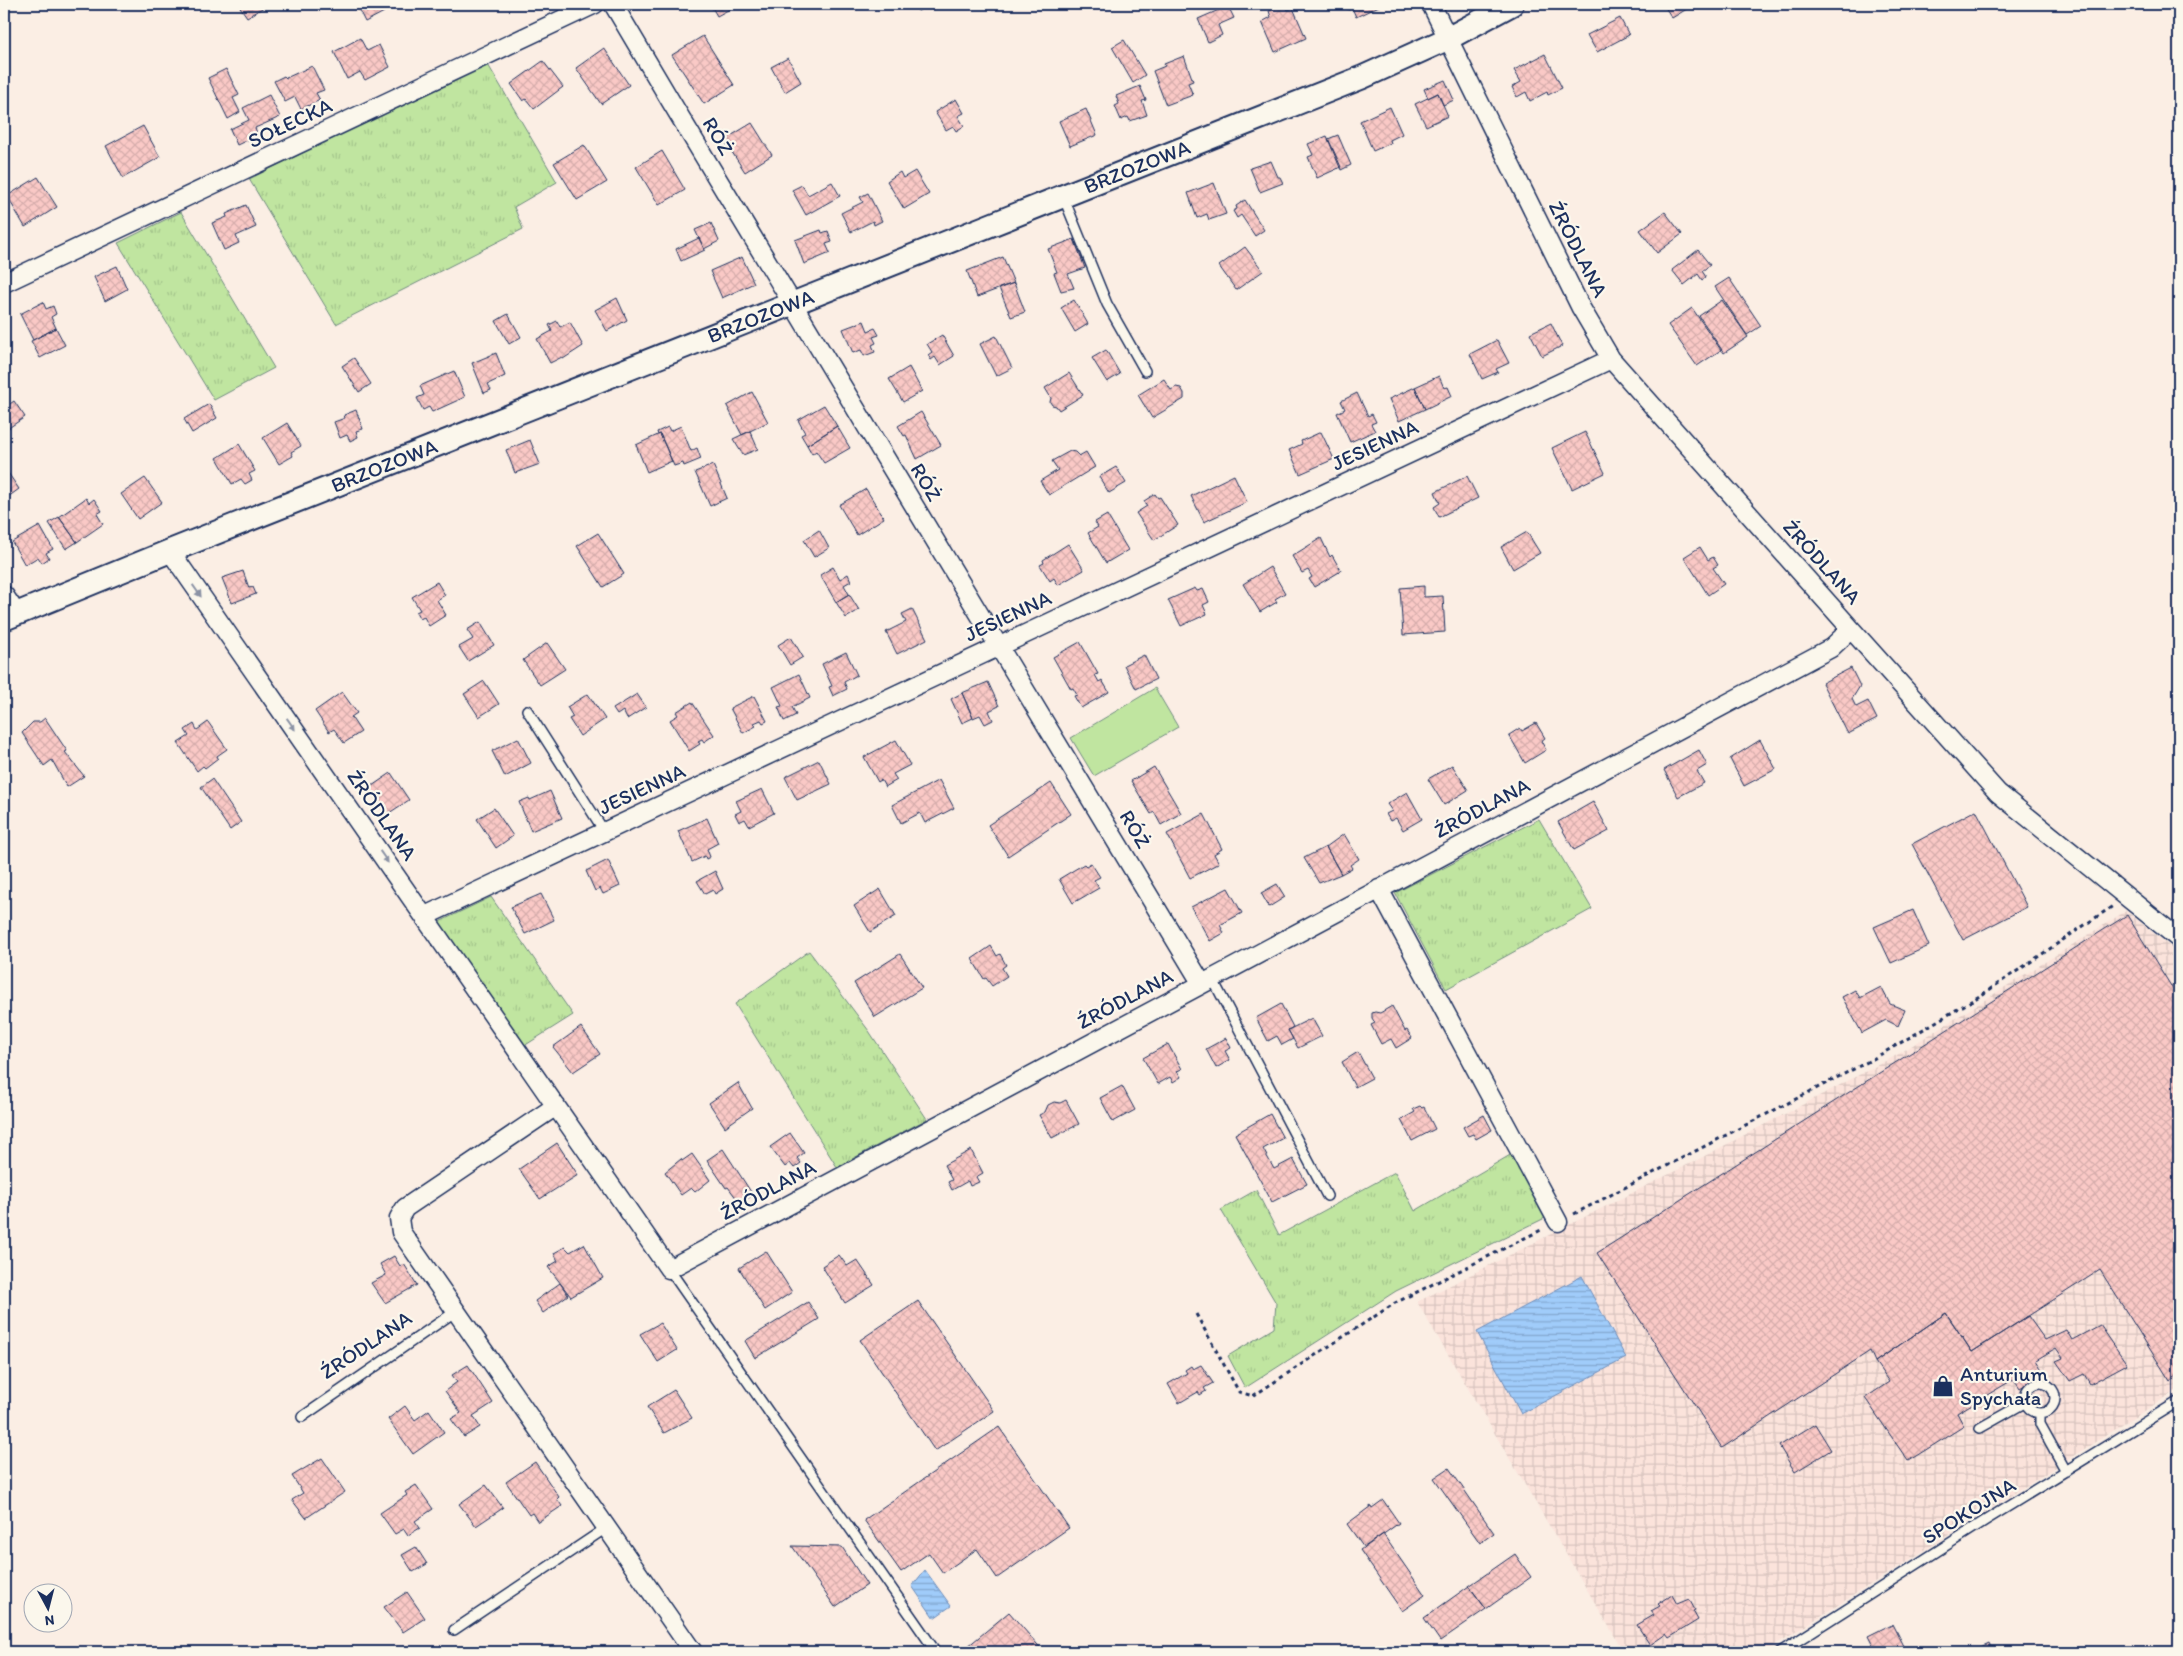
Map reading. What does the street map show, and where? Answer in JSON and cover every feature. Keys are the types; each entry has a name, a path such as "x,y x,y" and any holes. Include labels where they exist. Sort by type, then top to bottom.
{"street":[{"name":"SOŁECKA","path":"4,282 595,4"},
{"name":"RÓŻ","path":"613,4 791,303 999,645 1207,981"},
{"name":"ŹRÓDLANA","path":"170,551 669,1269 1832,648 1851,629 1612,359 1581,308 1431,4"},
{"name":"BRZOZOWA","path":"10,617 170,551 791,303 1363,77 1447,38 1512,4"},
{"name":"JESIENNA","path":"425,916 1612,359"},
{"path":"4,595 10,617"},
{"path":"1851,629 1998,793 2179,940"},
{"path":"1380,889 1558,1222"},
{"path":"556,1106 406,1208 399,1218 400,1232 693,1652"}],"lane":[{"path":"1062,196 1107,304 1145,371"},
{"path":"527,710 604,831"},
{"path":"1207,981 1327,1196"},
{"path":"669,1269 934,1649"},
{"name":"ŹRÓDLANA","path":"302,1416 456,1311"},
{"path":"2044,1384 2054,1394 2054,1402 2049,1410 2040,1413 2031,1410 2026,1402 2027,1392 2034,1385 2044,1384"},
{"name":"SPOKOJNA","path":"1780,1652 2179,1401"},
{"path":"1980,1428 2026,1402"},
{"path":"2040,1413 2040,1424 2066,1471"},
{"path":"454,1630 606,1528"}],"path":[{"path":"1196,1314 1239,1392 1253,1396 1395,1303 1558,1222 1873,1059 1983,994 2126,898"}],"shaded area":[{"path":"2126,911 2179,954 2179,1389 1764,1652 1624,1652 1417,1302 1697,1160 1897,1055"}],"green space":[{"path":"487,63 557,182 514,207 523,229 336,324 249,179"},
{"path":"181,212 274,368 214,400 118,243"},
{"path":"1155,688 1178,727 1094,776 1071,738"},
{"path":"1539,819 1592,909 1446,989 1395,893"},
{"path":"491,897 573,1015 524,1046 439,922"},
{"path":"809,951 869,1031 927,1119 837,1167 735,1004"},
{"path":"1517,1151 1545,1218 1396,1291 1245,1388 1228,1356 1274,1328 1276,1303 1221,1210 1256,1190 1279,1235 1395,1172 1415,1211"}],"water":[{"path":"1582,1276 1626,1358 1521,1414 1477,1332"},
{"path":"925,1570 951,1606 934,1618 912,1586"}],"building":[{"path":"238,4 263,4 264,7 247,17"},
{"path":"356,4 380,4 384,12 365,22"},
{"path":"710,4 739,4 717,16"},
{"path":"914,4 930,4 918,11"},
{"path":"1284,4 1288,10 1293,8 1306,38 1275,52 1262,22 1271,17 1269,11"},
{"path":"1345,4 1381,5 1356,17 1352,8 1348,10"},
{"path":"1663,4 1695,4 1672,18"},
{"path":"1228,6 1234,18 1218,25 1222,35 1208,42 1198,19"},
{"path":"1620,18 1629,35 1597,52 1587,35"},
{"path":"703,36 734,85 704,104 672,55"},
{"path":"360,38 367,51 379,45 390,67 365,80 360,72 347,79 334,52"},
{"path":"1124,40 1145,75 1133,83 1112,47"},
{"path":"604,48 629,85 601,104 576,68"},
{"path":"1545,54 1562,88 1548,95 1547,92 1530,101 1526,92 1517,97 1512,87 1521,82 1514,70"},
{"path":"1184,56 1193,81 1188,83 1193,95 1166,105 1153,71 1165,66 1164,64"},
{"path":"788,58 801,82 785,92 771,67"},
{"path":"543,61 563,87 534,109 526,99 523,101 511,84"},
{"path":"312,66 324,90 316,93 320,100 301,109 295,97 285,102 274,81 284,76 286,78"},
{"path":"226,69 239,95 233,98 240,112 228,119 208,78"},
{"path":"1445,80 1454,100 1443,105 1438,93 1428,98 1424,89"},
{"path":"1140,86 1146,100 1142,101 1147,115 1130,121 1128,117 1121,120 1115,106 1119,104 1116,96"},
{"path":"1438,93 1448,116 1426,126 1415,104"},
{"path":"269,95 280,117 255,128 258,135 237,145 230,129 249,120 243,108"},
{"path":"956,99 964,113 958,116 964,126 956,131 953,126 946,130 935,112"},
{"path":"1390,107 1402,134 1390,140 1391,143 1373,151 1360,121"},
{"path":"1086,109 1097,135 1070,146 1059,121"},
{"path":"752,123 772,155 745,172 724,140"},
{"path":"143,126 160,157 123,178 106,146"},
{"path":"1338,135 1351,165 1341,170 1328,139"},
{"path":"1327,136 1341,167 1317,178 1308,157 1313,155 1308,144"},
{"path":"584,145 607,182 577,200 554,163"},
{"path":"662,151 685,190 659,205 636,167"},
{"path":"1271,161 1278,177 1280,177 1283,183 1260,192 1250,168"},
{"path":"915,171 929,194 904,209 887,181 900,172 903,178"},
{"path":"38,177 57,207 25,227 7,196"},
{"path":"832,182 840,196 806,215 792,190 802,185 808,195"},
{"path":"1214,183 1226,214 1209,220 1207,214 1197,218 1188,193"},
{"path":"868,193 882,221 874,225 873,221 851,232 841,213 863,202 860,197"},
{"path":"1245,200 1264,230 1255,236 1241,215 1237,218 1233,211 1237,209 1236,206"},
{"path":"246,205 256,227 236,236 239,243 224,250 212,223 227,217 226,214"},
{"path":"1665,212 1682,234 1657,253 1640,230"},
{"path":"711,223 719,241 704,249 695,230"},
{"path":"821,230 822,233 828,231 832,242 826,244 830,253 804,264 795,240"},
{"path":"699,238 705,250 681,261 676,249"},
{"path":"1074,239 1085,268 1068,274 1074,288 1061,291 1054,273 1057,272 1048,249"},
{"path":"1245,247 1263,271 1236,290 1219,266"},
{"path":"1698,250 1710,265 1702,271 1706,277 1702,280 1698,274 1684,285 1672,270"},
{"path":"742,257 754,283 722,298 710,271"},
{"path":"1003,257 1014,283 977,297 967,271"},
{"path":"117,266 127,289 105,301 94,277"},
{"path":"1729,278 1761,326 1747,335 1715,287"},
{"path":"1014,283 1025,312 1011,317 999,288"},
{"path":"617,298 627,320 607,331 595,310"},
{"path":"1074,300 1088,324 1075,332 1061,308"},
{"path":"1722,300 1748,337 1724,353 1699,316"},
{"path":"43,302 46,309 53,306 56,314 51,317 56,328 33,340 20,314"},
{"path":"1692,308 1721,350 1697,366 1668,325"},
{"path":"508,314 521,337 509,344 496,321"},
{"path":"557,321 560,327 570,322 583,346 563,359 562,357 550,363 537,339 552,331 549,325"},
{"path":"864,321 868,331 875,328 879,335 873,337 876,343 872,345 875,352 864,356 861,350 853,353 843,329"},
{"path":"1551,323 1562,346 1542,356 1530,333"},
{"path":"56,328 65,345 40,358 31,341"},
{"path":"942,335 954,356 940,365 935,357 931,360 928,355 932,352 927,344"},
{"path":"996,336 1012,368 996,376 980,344"},
{"path":"1497,340 1509,363 1496,369 1498,372 1482,379 1470,354"},
{"path":"1106,350 1120,374 1107,382 1092,358"},
{"path":"496,353 505,376 488,384 491,390 484,393 472,363"},
{"path":"354,358 371,384 359,392 342,366"},
{"path":"909,367 922,391 903,402 889,379"},
{"path":"454,371 465,397 432,412 429,407 423,410 417,398 424,395 420,386"},
{"path":"1069,373 1083,395 1059,410 1050,402 1051,398 1045,388"},
{"path":"1439,376 1444,388 1448,387 1452,396 1425,409 1415,387"},
{"path":"1164,379 1171,390 1176,387 1181,388 1184,393 1184,399 1152,418 1138,395"},
{"path":"1415,387 1425,409 1399,421 1389,399"},
{"path":"752,392 768,422 742,435 727,406"},
{"path":"1357,393 1368,416 1372,414 1376,422 1371,424 1375,431 1350,442 1337,413 1345,409 1341,401"},
{"path":"14,401 25,417 4,431 4,408"},
{"path":"209,404 217,418 192,433 184,419"},
{"path":"824,405 837,426 807,445 801,435 805,433 798,420"},
{"path":"356,410 363,429 356,431 358,437 350,441 347,435 340,438 334,422 345,418 344,415"},
{"path":"921,412 941,445 917,459 906,435 904,436 898,426"},
{"path":"287,423 301,446 291,452 293,456 279,464 263,438"},
{"path":"681,426 691,451 697,448 701,459 684,466 683,463 674,466 660,434 658,435 657,432 668,427 670,431"},
{"path":"837,426 850,448 824,463 816,451 812,454 807,445"},
{"path":"750,431 758,449 743,455 733,439"},
{"path":"1321,432 1334,459 1300,474 1289,450 1302,444 1301,441"},
{"path":"1585,432 1605,473 1572,489 1552,448"},
{"path":"660,434 672,461 647,472 636,445"},
{"path":"530,440 540,464 515,473 506,450"},
{"path":"239,444 255,471 249,474 252,480 245,484 241,479 232,484 217,458"},
{"path":"1070,451 1075,452 1079,456 1086,452 1095,467 1049,495 1040,481 1058,470 1052,461"},
{"path":"713,465 727,498 710,506 695,472"},
{"path":"4,467 19,489 4,500"},
{"path":"1116,467 1126,483 1109,493 1099,477"},
{"path":"1234,475 1247,502 1204,522 1191,496"},
{"path":"1467,476 1478,498 1439,517 1434,507 1440,503 1435,492"},
{"path":"145,478 162,502 138,519 121,494"},
{"path":"866,489 884,518 857,535 839,505"},
{"path":"1155,494 1158,498 1160,497 1178,525 1154,540 1136,513 1147,506 1144,501"},
{"path":"86,498 89,503 94,499 102,511 97,514 103,524 77,542 59,517"},
{"path":"1107,515 1128,550 1106,563 1088,533 1098,527 1095,522"},
{"path":"59,517 77,542 66,549 49,523"},
{"path":"40,526 53,549 46,553 49,558 42,563 38,557 25,565 12,542"},
{"path":"819,530 829,548 814,557 804,540"},
{"path":"1527,532 1540,553 1513,569 1501,547"},
{"path":"598,533 624,574 603,587 577,546"},
{"path":"1321,538 1330,557 1332,555 1341,571 1314,587 1309,579 1312,577 1308,570 1302,573 1292,556"},
{"path":"1068,544 1084,570 1058,585 1054,578 1050,581 1040,565 1044,563 1043,560"},
{"path":"1700,547 1708,560 1713,557 1718,565 1713,568 1724,584 1708,595 1684,557"},
{"path":"833,567 840,579 848,574 851,581 844,585 849,594 836,602 820,575"},
{"path":"1270,567 1285,593 1275,599 1277,602 1260,612 1243,584"},
{"path":"243,571 249,588 253,587 256,594 232,603 222,578"},
{"path":"437,582 445,595 437,600 446,615 429,626 424,617 420,619 416,612 420,610 412,597"},
{"path":"1424,586 1424,597 1443,596 1445,632 1403,635 1400,588"},
{"path":"1195,588 1197,591 1203,589 1209,602 1203,605 1207,614 1181,626 1168,600"},
{"path":"849,594 859,610 846,618 836,602"},
{"path":"912,609 927,639 897,654 886,632 906,622 902,614"},
{"path":"480,622 494,645 468,661 459,647 473,639 467,630"},
{"path":"791,637 803,657 790,665 778,645"},
{"path":"1080,642 1098,674 1095,675 1099,682 1102,680 1109,692 1081,708 1074,696 1077,695 1073,688 1071,689 1053,657"},
{"path":"547,643 565,669 540,685 523,660"},
{"path":"846,652 857,675 844,682 847,689 833,696 829,687 832,686 822,664"},
{"path":"1144,655 1156,679 1136,689 1124,665"},
{"path":"1851,668 1860,686 1852,699 1856,707 1868,701 1877,719 1848,734 1822,683"},
{"path":"799,674 810,698 792,707 796,715 784,721 778,707 782,706 773,687"},
{"path":"484,681 499,704 479,717 464,694"},
{"path":"988,682 999,706 989,711 993,720 985,724 980,715 973,718 962,693"},
{"path":"342,692 357,713 351,717 361,732 344,743 334,729 329,732 315,711"},
{"path":"962,693 973,718 962,723 951,699"},
{"path":"588,694 605,719 580,736 569,719 573,717 567,707"},
{"path":"637,694 646,707 627,719 623,711 617,715 613,709"},
{"path":"754,696 767,721 763,723 761,720 754,723 756,726 743,733 730,708"},
{"path":"692,702 714,735 704,742 702,739 698,741 700,744 689,751 670,720 678,715 676,712"},
{"path":"45,718 67,751 65,752 84,776 67,787 52,760 44,766 22,733 33,722 40,722"},
{"path":"208,722 227,749 205,768 203,766 197,771 178,743 189,736 185,730 194,724 197,730"},
{"path":"1536,723 1545,738 1541,741 1546,750 1525,763 1509,735 1520,728 1522,731"},
{"path":"518,738 531,763 505,777 492,751"},
{"path":"896,740 910,765 893,774 897,780 885,787 881,780 878,782 864,757"},
{"path":"1760,740 1776,769 1744,786 1730,759"},
{"path":"1699,750 1707,765 1697,771 1704,783 1678,797 1664,770"},
{"path":"819,760 831,784 797,800 785,777"},
{"path":"1452,765 1468,790 1444,805 1428,779"},
{"path":"1154,767 1181,813 1161,825 1154,812 1151,814 1131,781"},
{"path":"391,773 409,800 386,815 369,788"},
{"path":"212,779 241,822 230,830 201,787"},
{"path":"939,780 954,808 925,823 920,813 901,823 892,805"},
{"path":"1051,783 1071,814 1008,856 988,825"},
{"path":"762,789 774,813 749,826 745,819 739,822 735,814 741,811 736,801"},
{"path":"550,791 562,818 531,831 519,802 529,798 530,800"},
{"path":"1407,792 1422,819 1403,830 1396,818 1390,821 1386,814 1392,811 1387,804"},
{"path":"1593,802 1609,831 1574,850 1558,822"},
{"path":"494,808 513,836 496,848 477,819"},
{"path":"1976,810 2027,907 1963,940 1912,844"},
{"path":"1204,814 1222,849 1214,854 1219,863 1190,878 1167,834"},
{"path":"707,818 718,843 707,849 710,857 706,859 705,856 692,862 678,831"},
{"path":"1344,834 1359,859 1350,865 1352,868 1341,874 1326,847"},
{"path":"1326,847 1341,874 1319,883 1304,858"},
{"path":"608,860 620,886 603,894 600,888 595,891 586,871"},
{"path":"1091,863 1100,877 1094,880 1099,888 1073,903 1059,879 1084,864 1086,866"},
{"path":"715,871 723,889 715,894 713,890 705,894 697,881"},
{"path":"1277,884 1285,897 1269,907 1261,893"},
{"path":"1228,888 1242,913 1220,925 1224,933 1210,941 1191,907"},
{"path":"880,889 896,916 870,932 854,906"},
{"path":"541,894 554,920 525,934 511,907"},
{"path":"1913,910 1929,946 1891,963 1874,927"},
{"path":"2127,915 2179,999 2179,1375 2170,1381 2100,1270 1972,1352 1946,1313 1875,1362 1870,1351 1722,1448 1597,1253"},
{"path":"991,946 997,956 1000,954 1006,965 1002,968 1007,976 992,986 986,978 984,979 972,959"},
{"path":"900,954 922,988 875,1017 854,983"},
{"path":"1881,987 1890,1004 1905,1010 1898,1026 1886,1020 1862,1033 1842,997 1855,990 1860,998"},
{"path":"1281,1004 1293,1027 1288,1030 1293,1039 1282,1045 1277,1036 1268,1041 1256,1018"},
{"path":"1392,1006 1405,1031 1407,1030 1412,1038 1396,1048 1391,1039 1381,1044 1371,1025 1375,1023 1372,1013 1380,1013"},
{"path":"1312,1018 1322,1036 1298,1048 1288,1030"},
{"path":"581,1027 600,1054 573,1072 553,1047"},
{"path":"1226,1038 1231,1048 1225,1051 1230,1060 1216,1068 1206,1049"},
{"path":"1168,1044 1182,1069 1177,1071 1181,1077 1173,1082 1170,1077 1158,1084 1143,1058"},
{"path":"1358,1052 1372,1078 1355,1087 1342,1062"},
{"path":"738,1083 752,1108 725,1127 709,1103"},
{"path":"1122,1086 1135,1110 1113,1122 1100,1098"},
{"path":"1066,1100 1079,1124 1052,1138 1039,1115 1045,1112 1048,1105"},
{"path":"1420,1106 1424,1107 1435,1129 1412,1141 1401,1120 1415,1112 1413,1109"},
{"path":"1270,1114 1283,1138 1263,1149 1274,1169 1293,1159 1307,1184 1272,1202 1235,1134"},
{"path":"1484,1115 1492,1130 1476,1139 1473,1134 1468,1136 1463,1127"},
{"path":"790,1133 804,1153 797,1158 801,1163 794,1168 790,1163 785,1167 770,1147"},
{"path":"557,1143 578,1175 540,1199 519,1169"},
{"path":"723,1149 753,1195 740,1203 728,1187 726,1188 707,1160"},
{"path":"971,1150 983,1173 976,1177 979,1182 970,1186 968,1181 952,1190 948,1182 952,1180 944,1165"},
{"path":"692,1154 710,1180 695,1192 691,1188 681,1195 665,1172 681,1159 682,1161"},
{"path":"584,1244 603,1278 571,1297 548,1267 558,1261 554,1253 565,1247 570,1252"},
{"path":"766,1251 792,1292 765,1310 739,1268"},
{"path":"839,1255 847,1266 857,1260 874,1285 845,1303 822,1266"},
{"path":"394,1256 400,1266 404,1264 417,1285 385,1303 371,1283 386,1275 380,1264"},
{"path":"560,1283 568,1295 543,1313 535,1301"},
{"path":"918,1301 994,1411 935,1451 860,1340"},
{"path":"808,1302 819,1319 755,1358 745,1341"},
{"name":"Anturium Spychała","path":"1946,1313 1972,1352 2028,1316 2045,1340 2066,1330 2072,1340 2100,1325 2127,1364 2090,1384 2084,1374 2070,1381 2056,1361 2063,1358 2056,1348 2036,1360 2044,1373 2020,1388 2014,1379 1957,1413 1964,1426 1908,1461 1865,1398 1889,1382 1875,1362"},
{"path":"660,1323 677,1350 658,1362 640,1334"},
{"path":"468,1365 493,1403 473,1416 480,1427 464,1437 451,1419 461,1413 445,1391 457,1382 452,1375"},
{"path":"1201,1365 1213,1383 1204,1388 1206,1391 1200,1395 1198,1392 1179,1403 1168,1384 1187,1373 1185,1370 1191,1366 1193,1369"},
{"path":"674,1390 692,1418 664,1433 647,1407"},
{"path":"405,1406 415,1420 429,1410 444,1432 413,1454 388,1419"},
{"path":"1815,1424 1831,1450 1795,1472 1779,1446"},
{"path":"999,1427 1069,1528 997,1578 977,1549 943,1573 929,1553 901,1572 864,1520"},
{"path":"322,1458 345,1492 306,1518 292,1500 303,1493 292,1476"},
{"path":"535,1462 559,1497 557,1499 562,1506 538,1522 532,1513 529,1515 506,1482"},
{"path":"1449,1468 1494,1533 1480,1543 1434,1478"},
{"path":"416,1485 433,1509 415,1521 420,1528 408,1535 404,1529 395,1534 380,1513 407,1495 405,1492"},
{"path":"486,1485 503,1508 476,1526 459,1504"},
{"path":"1383,1500 1399,1523 1364,1548 1347,1524 1371,1506 1372,1508"},
{"path":"1383,1534 1425,1595 1402,1611 1360,1550"},
{"path":"792,1546 842,1547 867,1585 835,1607"},
{"path":"416,1547 427,1564 413,1572 402,1555"},
{"path":"1515,1554 1531,1577 1486,1609 1469,1586"},
{"path":"1469,1586 1486,1609 1440,1641 1424,1618"},
{"path":"407,1592 425,1618 403,1632 384,1607"},
{"path":"1672,1595 1677,1604 1689,1599 1698,1620 1669,1638 1666,1634 1650,1645 1637,1625 1654,1615 1651,1611"},
{"path":"1009,1612 1044,1652 961,1652"},
{"path":"1892,1624 1906,1652 1876,1652 1868,1636"},
{"path":"1988,1643 1992,1652 1969,1652"}],"place":[{"name":"Anturium Spychała","path":"1943,1386"}]}
